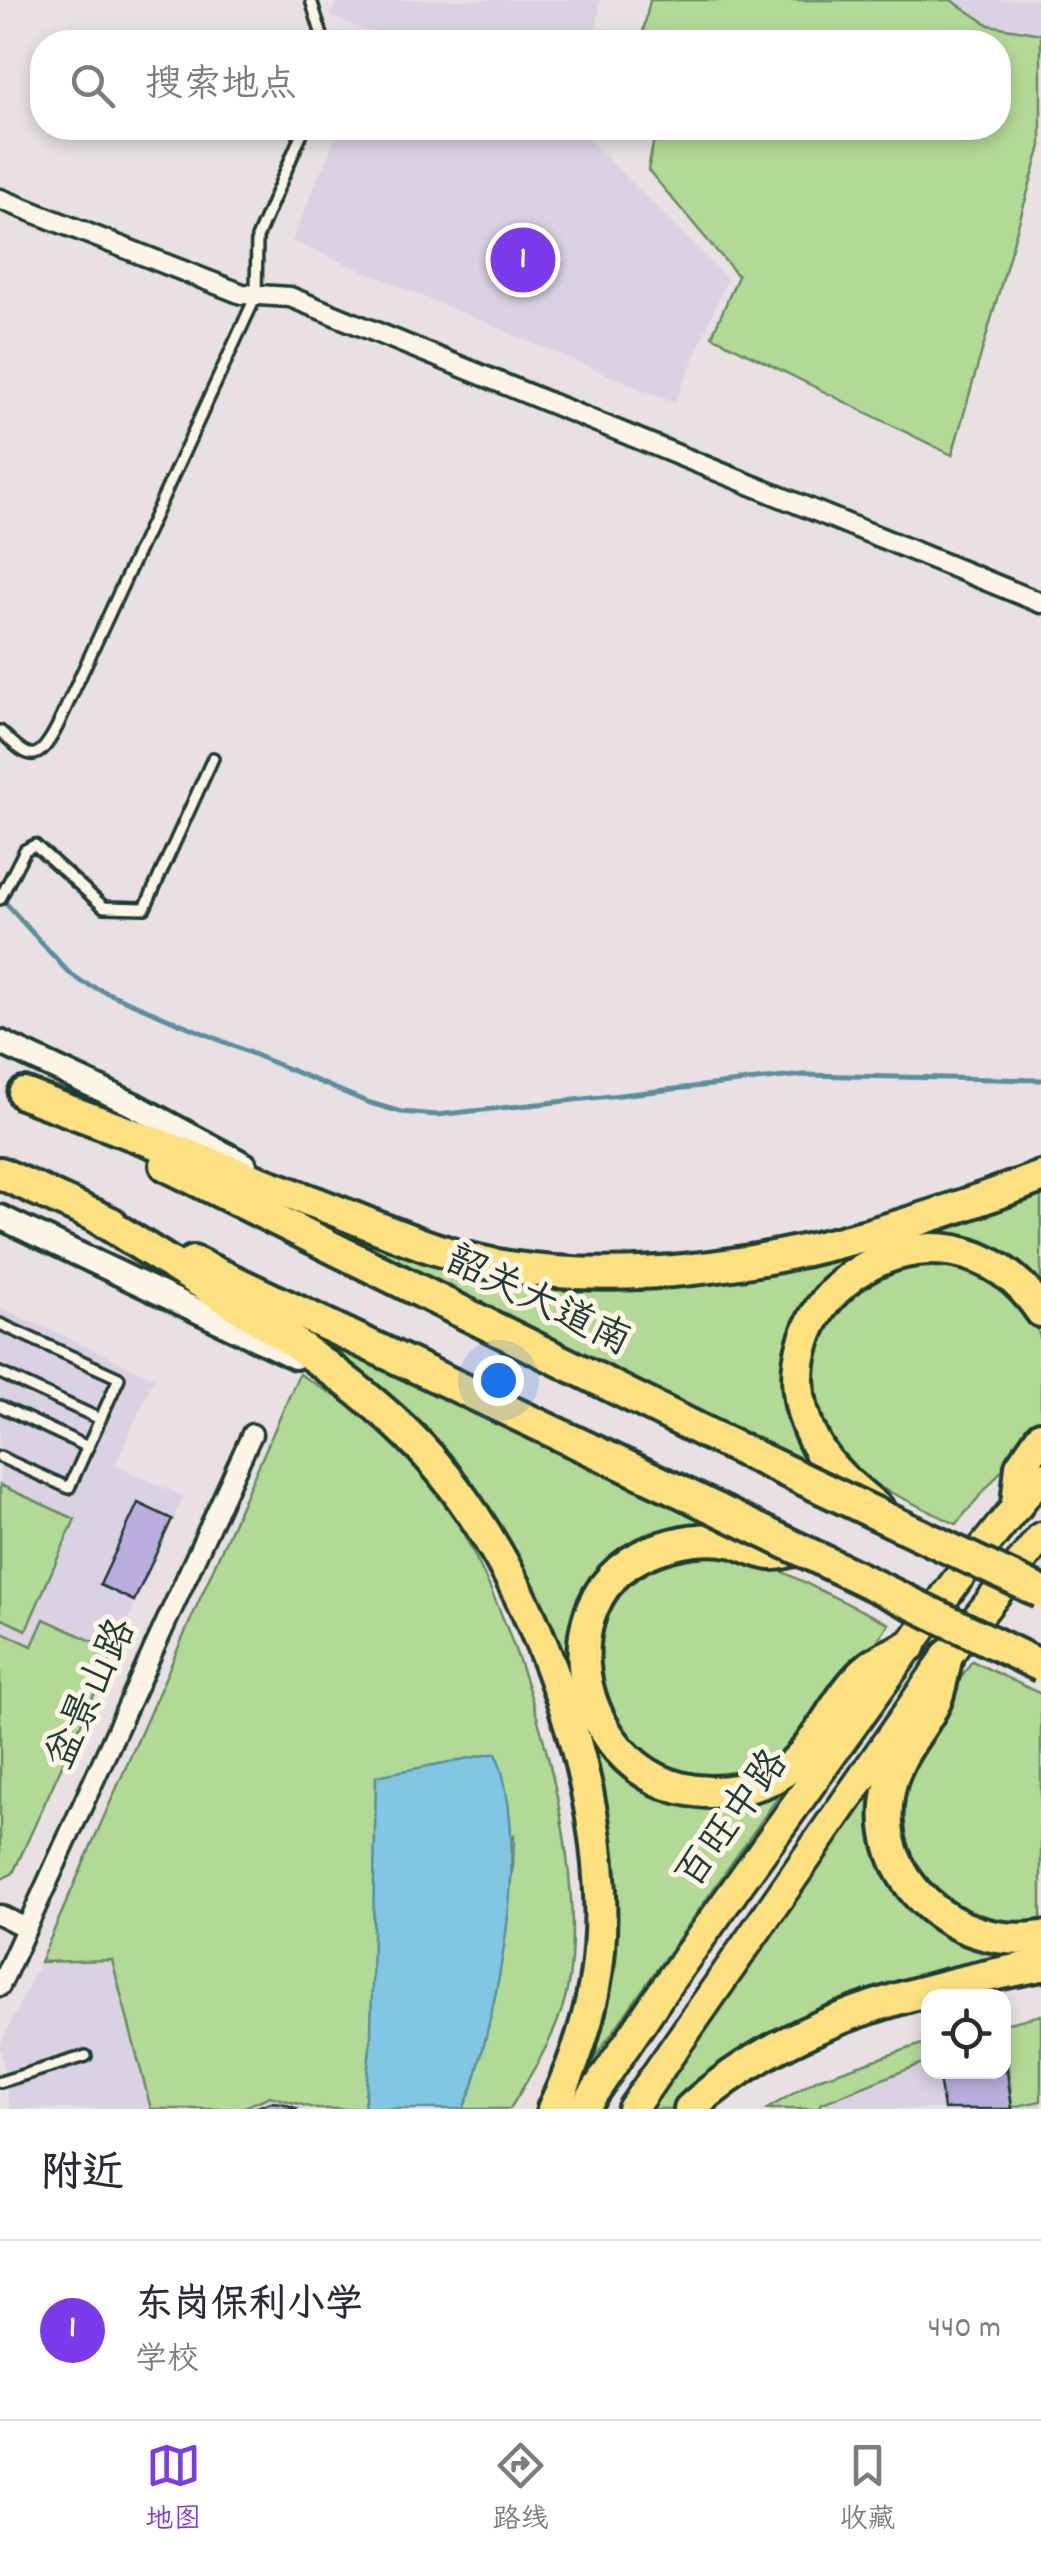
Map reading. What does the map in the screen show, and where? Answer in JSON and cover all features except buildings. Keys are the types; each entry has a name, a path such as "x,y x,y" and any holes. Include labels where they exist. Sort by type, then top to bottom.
{"highway":[{"path":"12,1089 418,1243 507,1266 663,1271 793,1253 1041,1178"},
{"name":"韶关大道南","path":"12,1089 706,1433 1041,1592"},
{"path":"0,1173 677,1490 1041,1666"},
{"path":"94,1216 348,1381 403,1428 452,1485 498,1555 562,1704 581,1770 598,1870 600,1949 582,2037 553,2109"},
{"path":"890,1520 824,1458 804,1413 801,1374 810,1324 838,1286 885,1256 949,1249 987,1261 1018,1280 1041,1311"},
{"path":"1017,1505 1021,1466 1041,1437"},
{"path":"800,1549 770,1554 730,1540 682,1542 637,1558 604,1592 591,1620 584,1656 594,1713 612,1742 634,1764 659,1779 695,1790 736,1789 781,1773 801,1756 870,1667 911,1645"},
{"path":"947,1656 936,1700 900,1754 891,1782 886,1812 894,1852 916,1896 947,1922 1002,1940 1041,1937"},
{"path":"690,2109 712,2089 783,2043 836,2020 932,1990 1041,1965"}],"main road":[{"name":"百旺中路","path":"583,2109 956,1582 1041,1476"},
{"name":"百旺中路","path":"632,2109 947,1656 1041,1537"}],"street":[{"path":"0,199 242,294 290,297 1041,603"},
{"path":"0,1042 160,1118 304,1198"},
{"path":"0,1217 348,1381"},
{"name":"盆景山路","path":"0,1986 252,1434"},
{"path":"0,1915 26,1928"}],"lane":[{"path":"312,0 321,30"},
{"path":"0,730 25,754 40,754 48,745 256,296 257,238 299,140"},
{"path":"0,899 28,847 39,846 104,907 146,908 213,758"},
{"path":"0,1324 120,1378 68,1488 0,1457"},
{"path":"0,1373 100,1419"},
{"path":"0,1406 88,1447"},
{"path":"0,2082 86,2056"}],"shaded area":[{"path":"338,0 600,0 596,30 365,30 331,16"},
{"path":"951,0 1041,0 1041,34 989,25"},
{"path":"334,140 589,140 727,279 675,403 292,241"},
{"path":"0,1307 154,1378 115,1465 183,1497 114,1651 45,1619 32,1646 0,1631"},
{"path":"112,1960 151,2109 10,2109 0,2045 40,1962"},
{"path":"1041,2015 1041,2109 767,2109 818,2079 921,2044 921,2079 1011,2079 1011,2022"},
{"path":"270,2096 287,2097 317,2109 240,2109"}],"green space":[{"path":"650,0 951,0 989,25 1041,34 1041,146 952,455 712,336 738,276 648,170 654,140 1011,140 1011,30 644,30"},
{"path":"1041,1190 1041,1291 983,1248 824,1284 799,1322 813,1462 807,1466 298,1222 289,1210 436,1260 671,1280"},
{"path":"908,1264 955,1264 995,1278 1035,1323 1041,1340 1041,1424 956,1524 851,1473 832,1451 811,1386 817,1341 828,1319 854,1288"},
{"path":"312,1334 703,1521 703,1525 607,1572 585,1711 711,1804 783,1790 591,2063 588,2062 609,1951 523,1584"},
{"path":"299,1374 385,1432 428,1477 489,1585 537,1718 567,1857 572,1921 569,1979 554,2031 510,2109 463,2109 481,2056 513,1866 514,1836 371,2037 364,2109 317,2109 270,2096 240,2109 151,2109 112,1960 40,1962"},
{"path":"0,1485 75,1519 26,1630 0,1618"},
{"path":"703,1550 746,1554 889,1624 818,1724 783,1762 721,1784 642,1759 596,1687 601,1625 624,1587 648,1567"},
{"path":"44,1619 114,1651 13,1873 0,1880 0,1631 32,1646"},
{"path":"972,1661 1041,1694 1041,1923 997,1922 976,1917 939,1897 912,1864 897,1819 904,1775 937,1713"},
{"path":"875,1782 884,1852 1004,1948 1041,1955 950,1989 921,1989 921,2000 706,2080 672,2109 647,2109"},
{"path":"1041,2015 1041,2101 1012,2107 1009,2079 1011,2022"},
{"path":"921,2044 921,2064 820,2104 820,2109 767,2109 818,2079"}],"water":[{"path":"496,1753 511,1832 508,1919 493,2007 473,2086 463,2109 364,2109 371,2037 376,1776"}],"waterway":[{"path":"2,899 68,972 84,983 367,1102 401,1112 437,1115 803,1075 1041,1080"}],"place":[{"name":"东岗保利小学","path":"523,260"}]}
